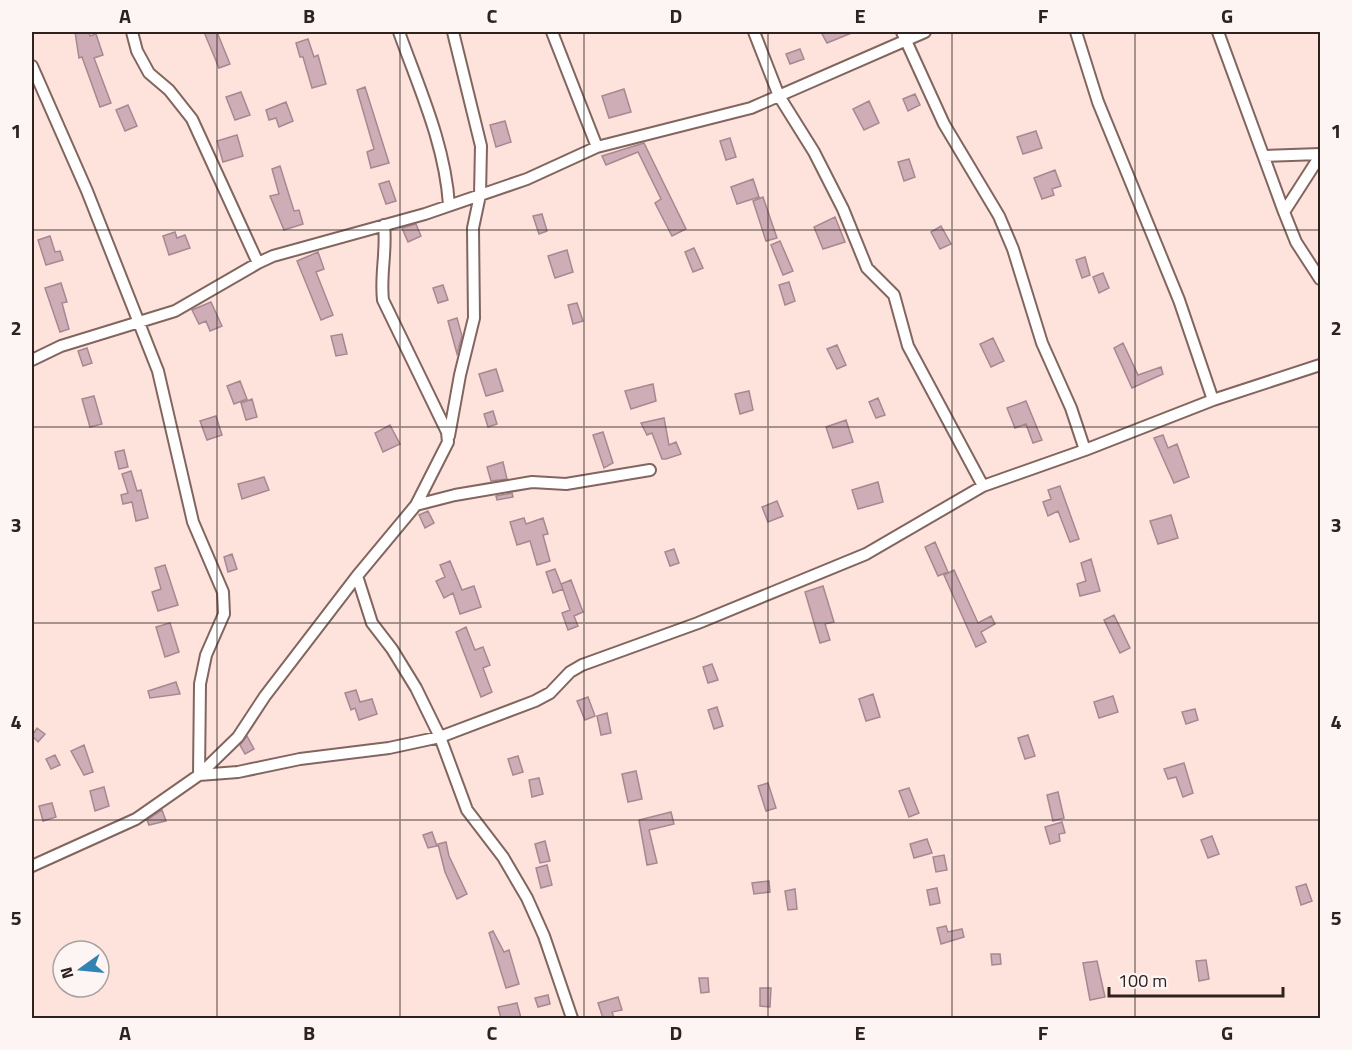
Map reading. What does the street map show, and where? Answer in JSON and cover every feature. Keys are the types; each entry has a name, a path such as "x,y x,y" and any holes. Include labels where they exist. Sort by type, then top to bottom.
{"street":[{"path":"132,32 137,51 149,73 169,90 192,119 258,263"},
{"path":"399,32 441,153 447,174 449,205"},
{"path":"32,866 136,819 199,775 238,737 265,696 357,576 416,505 448,442 460,375 474,318 473,228 480,195 481,147 453,32"},
{"path":"552,32 597,147"},
{"path":"754,32 779,96 814,152 843,209 867,268 894,295 908,346 983,486"},
{"path":"32,360 61,346 140,323 197,301 273,256 480,195 527,179 597,147 751,108 904,36 925,32"},
{"path":"1076,32 1098,102 1179,300 1213,400"},
{"path":"1218,32 1296,242 1320,279"},
{"path":"904,36 944,124 999,216 1013,249 1041,343 1071,408 1085,450"},
{"path":"32,66 34,76 87,191 140,323 165,393 178,464 193,522 223,592 224,614 206,655 200,684 199,775"},
{"path":"1264,156 1320,155"},
{"path":"1284,212 1320,155"},
{"path":"384,225 386,246 381,285 383,300 422,384 443,419 448,442"},
{"path":"199,775 238,772 300,759 389,748 440,737 543,697 582,665 698,623 866,554 983,486 1085,450 1213,400 1320,365"},
{"path":"416,505 455,495 531,482 566,484 650,470"},
{"path":"357,576 372,623 392,649 416,688 440,737 467,810 503,857 527,898 544,936 572,1018"}],"building":[{"path":"75,32 89,32 90,36 96,34 103,55 94,58 111,103 100,107 82,57 79,58"},
{"path":"204,32 217,32 230,64 219,68"},
{"path":"821,32 854,32 827,43"},
{"path":"308,39 314,57 318,55 326,84 312,88 303,57 300,57 296,43"},
{"path":"800,49 804,59 790,64 786,54"},
{"path":"365,87 389,163 371,168 367,152 374,149 357,90"},
{"path":"624,89 631,112 609,118 602,96"},
{"path":"241,92 250,115 235,120 226,97"},
{"path":"915,94 920,105 908,111 903,99"},
{"path":"869,101 879,123 864,130 853,109"},
{"path":"286,102 293,121 279,127 276,118 269,120 266,110"},
{"path":"128,105 137,126 125,131 116,110"},
{"path":"505,121 511,142 496,147 490,125"},
{"path":"1036,131 1042,148 1023,154 1017,137"},
{"path":"237,135 243,156 223,162 217,141"},
{"path":"730,138 736,157 726,160 720,141"},
{"path":"644,143 686,229 672,236 655,203 661,199 638,152 606,165 602,156"},
{"path":"909,159 915,177 904,181 898,162"},
{"path":"280,166 294,211 299,210 303,224 284,230 270,196 279,194 272,169"},
{"path":"1055,170 1061,186 1052,189 1054,195 1042,199 1034,178"},
{"path":"753,179 759,197 737,204 731,187"},
{"path":"389,181 396,201 386,204 379,184"},
{"path":"763,197 777,238 766,241 753,201"},
{"path":"542,214 547,231 539,234 533,216"},
{"path":"835,217 845,242 823,249 814,227"},
{"path":"416,224 421,236 408,242 402,228"},
{"path":"941,226 951,244 940,249 931,232"},
{"path":"175,232 177,238 185,235 190,248 169,255 163,236"},
{"path":"50,236 55,252 60,251 63,260 46,265 38,240"},
{"path":"780,241 793,271 783,275 771,245"},
{"path":"694,248 703,268 693,272 685,252"},
{"path":"567,250 573,272 555,278 548,256"},
{"path":"318,252 324,269 316,272 333,315 321,320 297,261"},
{"path":"1085,257 1090,275 1082,278 1076,260"},
{"path":"1103,273 1109,288 1099,293 1093,277"},
{"path":"789,282 795,301 785,305 779,285"},
{"path":"61,283 67,302 62,303 69,329 60,332 45,288"},
{"path":"443,285 448,300 438,303 433,288"},
{"path":"211,302 222,326 210,331 206,321 199,324 192,310"},
{"path":"577,303 583,321 573,324 568,305"},
{"path":"457,318 462,336 457,354 448,321"},
{"path":"342,334 347,354 336,356 331,336"},
{"path":"993,338 1004,361 991,367 980,344"},
{"path":"1123,343 1138,375 1161,367 1163,374 1132,388 1114,348"},
{"path":"837,345 846,365 837,369 827,349"},
{"path":"87,348 92,363 83,366 78,351"},
{"path":"496,369 503,391 486,396 479,374"},
{"path":"240,381 247,399 234,404 227,386"},
{"path":"653,384 656,401 631,409 625,391"},
{"path":"749,391 753,410 740,414 735,394"},
{"path":"94,396 102,424 90,427 82,399"},
{"path":"878,398 885,415 876,418 869,402"},
{"path":"252,399 257,417 246,420 241,403"},
{"path":"1026,401 1042,440 1033,443 1026,424 1015,428 1007,408"},
{"path":"493,411 497,424 488,427 484,414"},
{"path":"216,416 222,435 207,440 200,421"},
{"path":"664,418 669,445 676,442 681,454 662,459 652,433 647,435 641,423"},
{"path":"846,420 853,442 833,448 826,427"},
{"path":"390,425 400,444 383,452 375,433"},
{"path":"603,432 613,463 604,468 593,435"},
{"path":"1163,435 1168,448 1177,444 1189,477 1174,483 1154,438"},
{"path":"124,450 128,467 119,469 115,452"},
{"path":"503,462 507,479 491,481 487,467"},
{"path":"131,471 137,491 141,490 148,518 136,521 132,502 123,504 121,495 128,493 122,474"},
{"path":"264,477 269,490 242,499 238,484"},
{"path":"878,482 883,502 858,509 852,490"},
{"path":"1060,486 1079,539 1070,542 1058,511 1048,516 1043,502 1051,499 1048,490"},
{"path":"512,493 513,497 497,500 496,496"},
{"path":"777,501 783,516 768,522 762,507"},
{"path":"428,511 434,523 425,528 419,515"},
{"path":"1171,515 1178,538 1158,544 1150,521"},
{"path":"524,518 526,524 543,518 548,534 543,535 550,561 537,565 530,541 517,545 510,522"},
{"path":"935,542 948,572 938,576 925,547"},
{"path":"674,549 679,563 670,566 665,552"},
{"path":"232,554 237,569 228,572 224,557"},
{"path":"1091,559 1100,591 1080,596 1077,584 1086,581 1081,563"},
{"path":"450,561 462,590 474,586 481,607 460,614 453,593 444,598 436,581 445,577 440,565"},
{"path":"165,565 178,605 158,611 152,592 161,589 155,568"},
{"path":"555,569 563,589 553,593 546,572"},
{"path":"954,570 978,623 991,616 995,624 981,632 986,642 976,647 944,575"},
{"path":"571,580 583,612 574,616 578,626 568,630 562,613 570,610 561,584"},
{"path":"823,586 834,622 825,624 830,640 820,643 805,592"},
{"path":"1114,615 1130,648 1120,653 1104,620"},
{"path":"170,623 179,652 165,657 156,627"},
{"path":"466,627 475,650 483,647 490,665 483,668 492,692 481,697 456,632"},
{"path":"712,664 718,680 708,683 703,667"},
{"path":"176,682 180,694 150,698 148,691"},
{"path":"356,690 360,702 372,699 377,714 359,720 355,708 351,710 345,693"},
{"path":"873,694 880,717 866,721 859,699"},
{"path":"1113,696 1118,712 1099,718 1094,702"},
{"path":"588,697 595,716 585,720 577,701"},
{"path":"717,707 723,726 714,729 708,710"},
{"path":"1195,709 1198,720 1186,724 1182,712"},
{"path":"607,713 611,733 601,735 597,716"},
{"path":"37,728 45,734 38,742 32,736"},
{"path":"1028,735 1035,756 1025,759 1018,738"},
{"path":"247,736 254,749 245,754 240,745"},
{"path":"84,745 93,772 84,775 71,751"},
{"path":"55,755 60,765 51,769 46,759"},
{"path":"518,756 523,772 513,775 508,759"},
{"path":"1184,763 1193,793 1183,797 1176,777 1168,779 1164,769"},
{"path":"636,771 642,799 628,802 622,774"},
{"path":"539,778 543,794 532,797 529,780"},
{"path":"768,783 776,808 766,811 758,786"},
{"path":"104,787 109,806 95,811 90,791"},
{"path":"909,788 919,813 909,817 899,791"},
{"path":"1058,792 1064,818 1053,821 1047,795"},
{"path":"52,803 56,817 43,821 39,806"},
{"path":"162,810 166,821 149,825 147,820"},
{"path":"671,812 674,824 649,830 657,863 647,865 639,820"},
{"path":"1062,822 1065,833 1059,834 1060,841 1050,844 1045,827"},
{"path":"432,832 437,846 428,848 423,835"},
{"path":"1212,836 1219,854 1208,858 1201,840"},
{"path":"927,839 932,853 914,858 910,844"},
{"path":"545,841 550,861 540,863 535,844"},
{"path":"446,842 449,856 467,894 457,899 445,872 438,844"},
{"path":"944,855 947,870 936,872 933,857"},
{"path":"547,865 552,885 541,888 536,868"},
{"path":"769,881 770,892 754,894 752,883"},
{"path":"1306,884 1312,901 1301,905 1296,887"},
{"path":"937,888 940,903 930,905 927,890"},
{"path":"795,889 797,909 788,910 785,891"},
{"path":"946,926 948,932 962,929 964,937 941,944 937,928"},
{"path":"493,931 504,952 509,950 519,984 506,988 489,933"},
{"path":"991,954 1000,954 1001,964 992,965"},
{"path":"1206,960 1209,979 1199,981 1196,961"},
{"path":"1097,961 1105,997 1090,1000 1083,963"},
{"path":"699,978 708,978 709,992 701,993"},
{"path":"760,988 771,988 770,1007 760,1006"},
{"path":"548,995 550,1004 538,1007 535,998"},
{"path":"618,997 622,1010 612,1012 614,1018 603,1018 598,1003"},
{"path":"517,1003 521,1018 501,1018 498,1007"}]}
